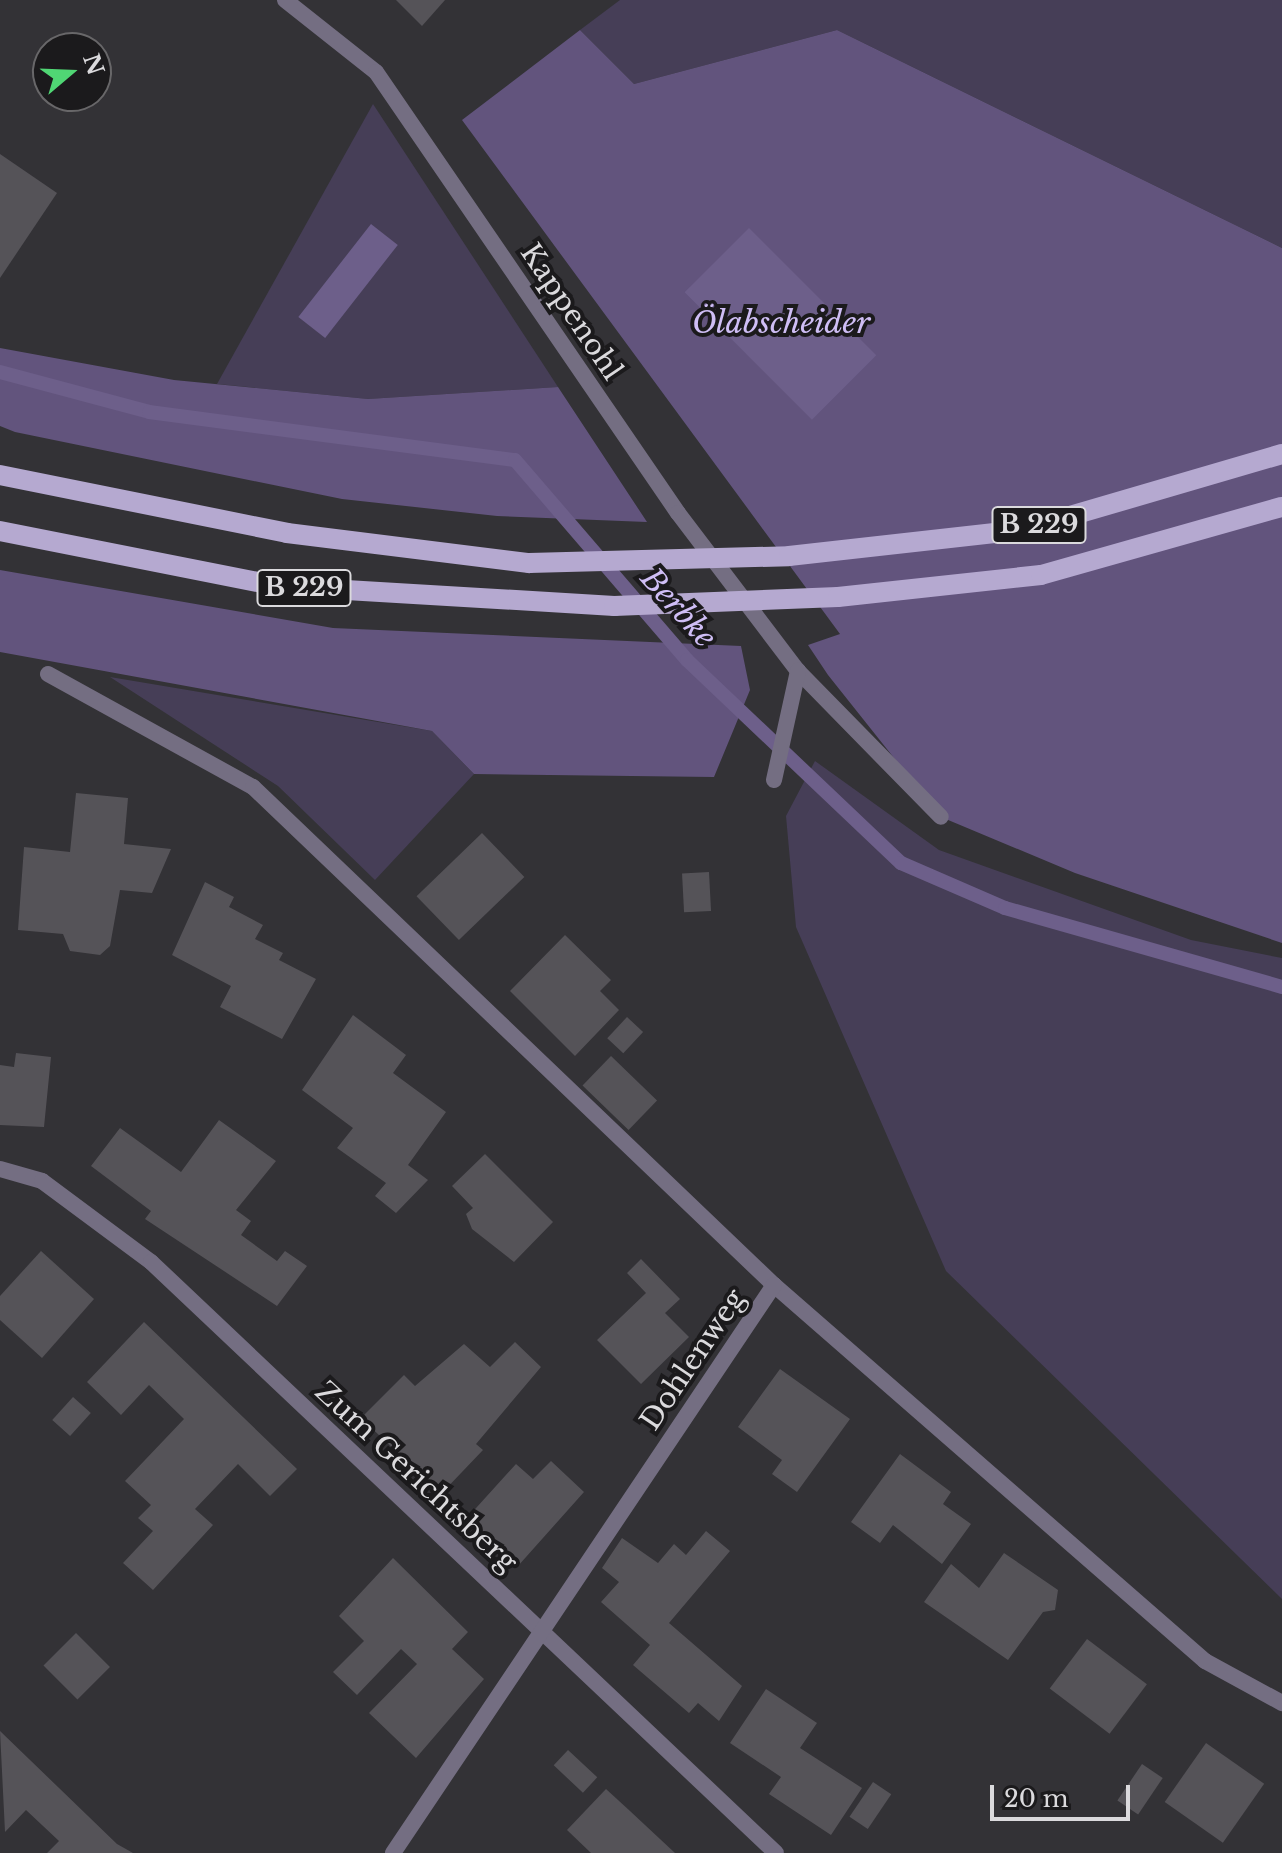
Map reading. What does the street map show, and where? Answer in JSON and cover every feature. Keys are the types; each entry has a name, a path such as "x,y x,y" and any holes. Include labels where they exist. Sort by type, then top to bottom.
{"main road":[{"name":"B 229","path":"0,475 287,533 529,563 789,556 1022,530 1282,454"},
{"name":"B 229","path":"0,531 279,586 614,606 838,597 1041,575 1282,507"}],"street":[{"name":"Kappenohl","path":"285,0 376,72 678,513 798,671 941,817"},
{"path":"774,780 798,671"},
{"path":"48,674 253,787 774,1285"},
{"name":"Zum Gerichtsberg","path":"0,1169 42,1181 151,1262 776,1853"},
{"name":"Dohlenweg","path":"393,1853 774,1285 1205,1661 1282,1703"}],"shaded area":[{"path":"620,0 1282,0 1282,248 837,30 634,84 580,30"},
{"path":"580,30 634,84 837,30 1282,248 1282,943 1075,873 941,817 828,675 808,645 840,634 462,120"},
{"path":"373,104 558,387 368,399 217,384"},
{"path":"0,348 174,380 368,399 558,387 647,522 497,516 342,499 15,432 0,426"},
{"path":"0,570 333,628 741,646 750,690 714,777 474,774 432,731 0,652"},
{"path":"110,677 432,731 474,774 375,880 278,786"},
{"path":"815,761 939,850 1191,940 1282,958 1282,1599 946,1271 796,927 786,816"}],"water":[{"path":"371,224 398,245 325,338 298,317"},
{"name":"Ölabscheider","path":"749,228 876,355 812,420 685,292"}],"building":[{"path":"396,0 445,0 422,26"},
{"path":"0,154 57,193 0,278"},
{"path":"76,793 128,798 124,844 171,849 152,893 120,890 110,946 100,955 70,951 63,934 18,930 24,847 70,852"},
{"path":"482,833 524,877 459,940 417,896"},
{"path":"709,872 711,911 684,912 682,873"},
{"path":"205,882 234,897 229,907 263,925 255,939 283,953 279,960 316,979 282,1039 220,1007 231,986 172,955"},
{"path":"565,935 611,980 600,991 619,1010 575,1056 510,991"},
{"path":"353,1015 406,1055 393,1073 446,1112 408,1165 428,1180 396,1213 375,1196 386,1183 337,1148 353,1128 302,1090"},
{"path":"627,1017 643,1032 623,1053 607,1038"},
{"path":"16,1053 51,1057 44,1127 0,1125 0,1065 14,1067"},
{"path":"611,1056 657,1100 629,1130 583,1085"},
{"path":"219,1120 276,1161 236,1210 251,1221 241,1235 277,1261 285,1251 307,1266 277,1306 145,1219 151,1211 91,1166 120,1128 181,1172"},
{"path":"485,1154 553,1222 514,1262 472,1229 466,1214 473,1208 452,1186"},
{"path":"41,1251 94,1299 42,1358 0,1320 0,1296"},
{"path":"641,1259 680,1299 665,1313 689,1337 641,1384 597,1340 646,1293 627,1273"},
{"path":"144,1322 297,1469 270,1496 238,1464 195,1509 213,1525 153,1590 123,1563 153,1531 138,1518 151,1505 125,1481 184,1419 149,1385 121,1415 87,1382"},
{"path":"515,1342 541,1367 476,1444 483,1450 441,1494 361,1418 404,1375 415,1386 464,1344 490,1367"},
{"path":"780,1369 850,1419 797,1492 772,1474 782,1460 738,1427"},
{"path":"73,1397 91,1413 70,1436 52,1420"},
{"path":"900,1454 951,1492 943,1504 971,1524 942,1564 893,1525 880,1543 851,1522"},
{"path":"551,1461 584,1492 518,1566 467,1518 516,1464 533,1479"},
{"path":"706,1531 730,1551 669,1623 742,1686 719,1721 698,1703 689,1713 633,1665 650,1645 601,1602 619,1582 602,1568 622,1538 658,1563 674,1544 686,1555"},
{"path":"1004,1553 1058,1590 1055,1610 1043,1612 1008,1660 924,1602 951,1564 979,1588"},
{"path":"393,1558 468,1632 452,1649 484,1679 416,1758 369,1713 417,1664 401,1649 357,1695 333,1672 364,1641 339,1616"},
{"path":"76,1633 110,1667 77,1699 43,1666"},
{"path":"1087,1639 1147,1684 1110,1734 1050,1689"},
{"path":"766,1689 817,1723 800,1748 862,1788 831,1835 769,1794 781,1777 730,1743"},
{"path":"0,1731 117,1844 133,1853 47,1853 59,1841 26,1810 5,1832"},
{"path":"1206,1743 1264,1784 1223,1843 1165,1802"},
{"path":"568,1750 597,1777 583,1793 554,1765"},
{"path":"1142,1764 1163,1778 1138,1814 1117,1800"},
{"path":"873,1782 891,1794 868,1829 850,1817"},
{"path":"606,1789 675,1853 591,1853 567,1830"}],"waterway":[{"name":"Berbke","path":"0,372 149,412 515,460 687,660 901,863 1005,908 1282,987"}]}
